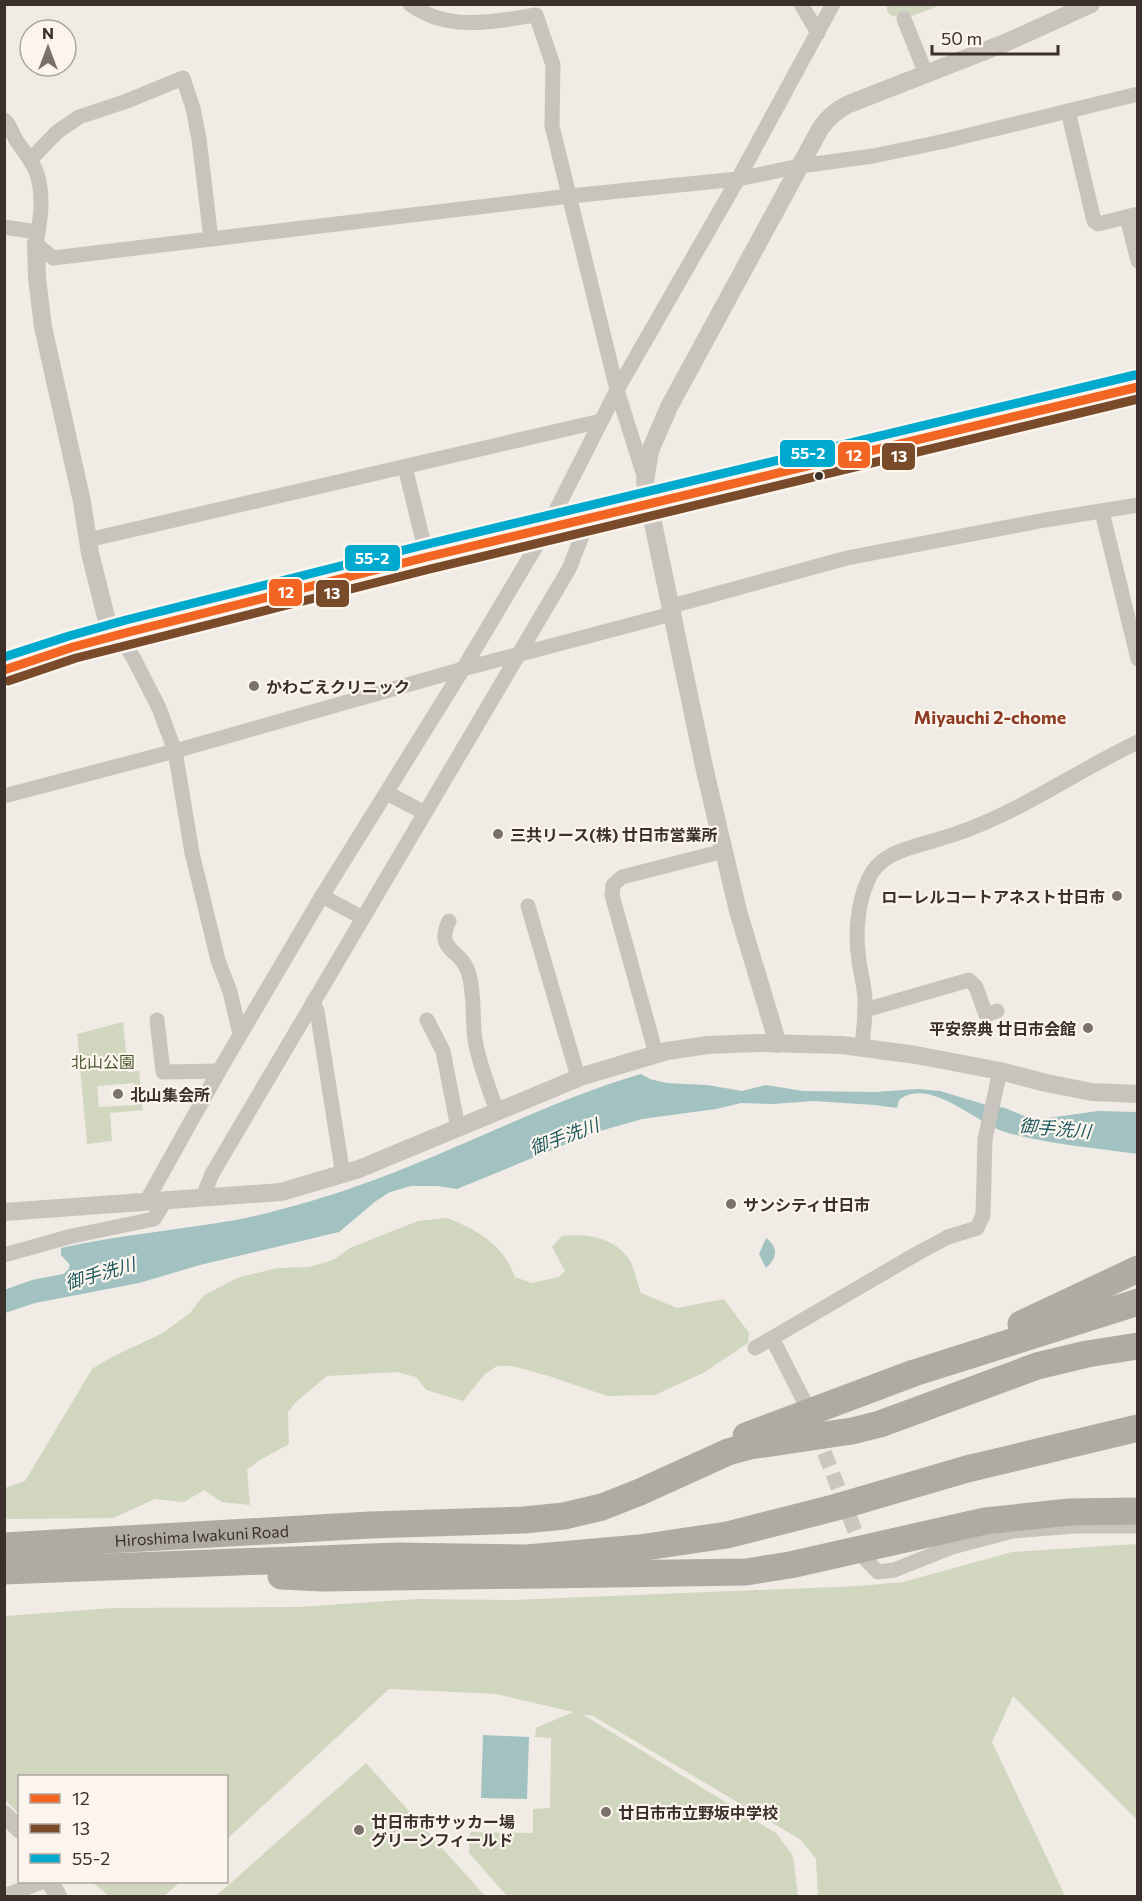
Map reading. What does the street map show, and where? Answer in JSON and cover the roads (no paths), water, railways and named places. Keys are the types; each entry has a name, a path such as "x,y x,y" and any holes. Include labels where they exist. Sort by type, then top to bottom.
{"highway":[{"path":"963,1357 1001,1333 1137,1269"},
{"path":"707,1461 746,1436 902,1377 1137,1302"},
{"path":"707,1461 750,1446 852,1431 880,1424 1037,1366 1087,1354 1137,1346"},
{"path":"526,1558 639,1548 727,1535 967,1469 1137,1428"},
{"path":"1045,1451 1102,1442 1137,1440"},
{"name":"Hiroshima Iwakuni Road","path":"4,1571 44,1557 400,1524 524,1520 564,1516 602,1507 707,1461"},
{"path":"162,1565 209,1567 314,1578 723,1574 768,1570 985,1521 1069,1512 1137,1511"},
{"name":"Hiroshima Iwakuni Road","path":"4,1546 44,1557 162,1565 396,1556 526,1558"},
{"path":"526,1558 590,1575"}],"main road":[{"path":"4,670 115,636 427,557 1137,387"}],"street":[{"path":"410,4 418,11 440,20 465,23 536,10 553,65 552,126 617,390 645,481 705,771 738,911 778,1044"},
{"path":"801,4 818,33"},
{"path":"146,1202 240,1034 322,896 463,669 547,528 617,390 738,179 833,4"},
{"path":"645,481 650,451 669,407 828,118 849,104 1005,43 1090,4"},
{"path":"904,19 926,74"},
{"path":"30,160 57,132 79,117 128,101 183,78 194,108 211,239"},
{"path":"4,227 37,238 53,258 570,195 738,179 800,166 873,156 1137,94"},
{"path":"1068,111 1094,221 1098,224 1132,216 1137,261"},
{"path":"4,120 9,123 38,177 42,218 37,238 37,278 43,327 82,502 88,540 115,636 134,659 159,708 174,751 192,853 218,960 230,992 240,1034"},
{"path":"88,540 602,420"},
{"path":"405,467 427,557"},
{"path":"4,796 664,616 679,604 847,558 1045,520 1137,506"},
{"path":"1102,512 1137,658"},
{"path":"206,1198 206,1190 212,1174 569,569 589,518"},
{"path":"862,1048 865,1010 858,949 859,912 868,880 880,863 897,852 954,836 998,818 1137,742"},
{"path":"387,793 425,813"},
{"path":"656,1054 612,895 614,885 622,877 724,851"},
{"path":"322,896 363,918"},
{"path":"528,906 578,1077"},
{"path":"449,921 444,931 444,940 448,948 464,962 470,975 476,1041 497,1111"},
{"path":"865,1010 969,980 976,987 986,1015 997,1011"},
{"path":"313,1002 317,1011 343,1175"},
{"path":"156,1020 164,1072 219,1071"},
{"path":"427,1020 444,1051 458,1128"},
{"path":"4,1212 281,1192 343,1175 578,1077 687,1047 778,1044 842,1045 916,1055 999,1076 1092,1092 1137,1094"},
{"path":"755,1348 918,1253 948,1237 977,1228 983,1215 985,1139 999,1076"},
{"path":"4,1255 72,1236 154,1219 165,1201"},
{"path":"772,1338 806,1405"},
{"path":"866,1560 878,1572 894,1570 952,1546 1013,1531 1076,1526 1137,1526"},
{"path":"4,1814 18,1828"},
{"path":"4,1896 37,1883"}],"water":[{"name":"御手洗川","path":"641,1074 666,1083 707,1085 742,1091 766,1085 803,1091 875,1092 918,1089 940,1091 1005,1108 1034,1120 1098,1111 1137,1112 1137,1154 1053,1143 1005,1132 938,1097 924,1094 911,1094 899,1100 897,1108 814,1101 772,1104 741,1103 716,1109 642,1119 593,1133 457,1189 411,1186 390,1192 339,1232 200,1265 139,1283 35,1303 5,1313 4,1290 32,1280 63,1274 68,1270 70,1265 61,1255 61,1248 236,1220 316,1199 398,1171 570,1098"},
{"path":"766,1238 775,1249 775,1253 766,1268 759,1254"},
{"path":"483,1735 529,1737 527,1799 481,1798"}],"tunnel":[{"path":"816,1431 864,1554"}],"place":[{"name":"かわごえクリニック","path":"254,686"},
{"name":"三共リース(株) 廿日市営業所","path":"498,834"},
{"name":"ローレルコートアネスト廿日市","path":"1117,896"},
{"name":"平安祭典 廿日市会館","path":"1088,1028"},
{"name":"北山集会所","path":"118,1094"},
{"name":"サンシティ廿日市","path":"731,1204"},
{"name":"廿日市市立野坂中学校","path":"606,1812"},
{"name":"廿日市市サッカー場 グリーンフィールド","path":"359,1830"}],"district":[{"name":"Miyauchi 2-chome","path":"990,717"}],"park label":[{"name":"北山公園","path":"103,1061"}]}
